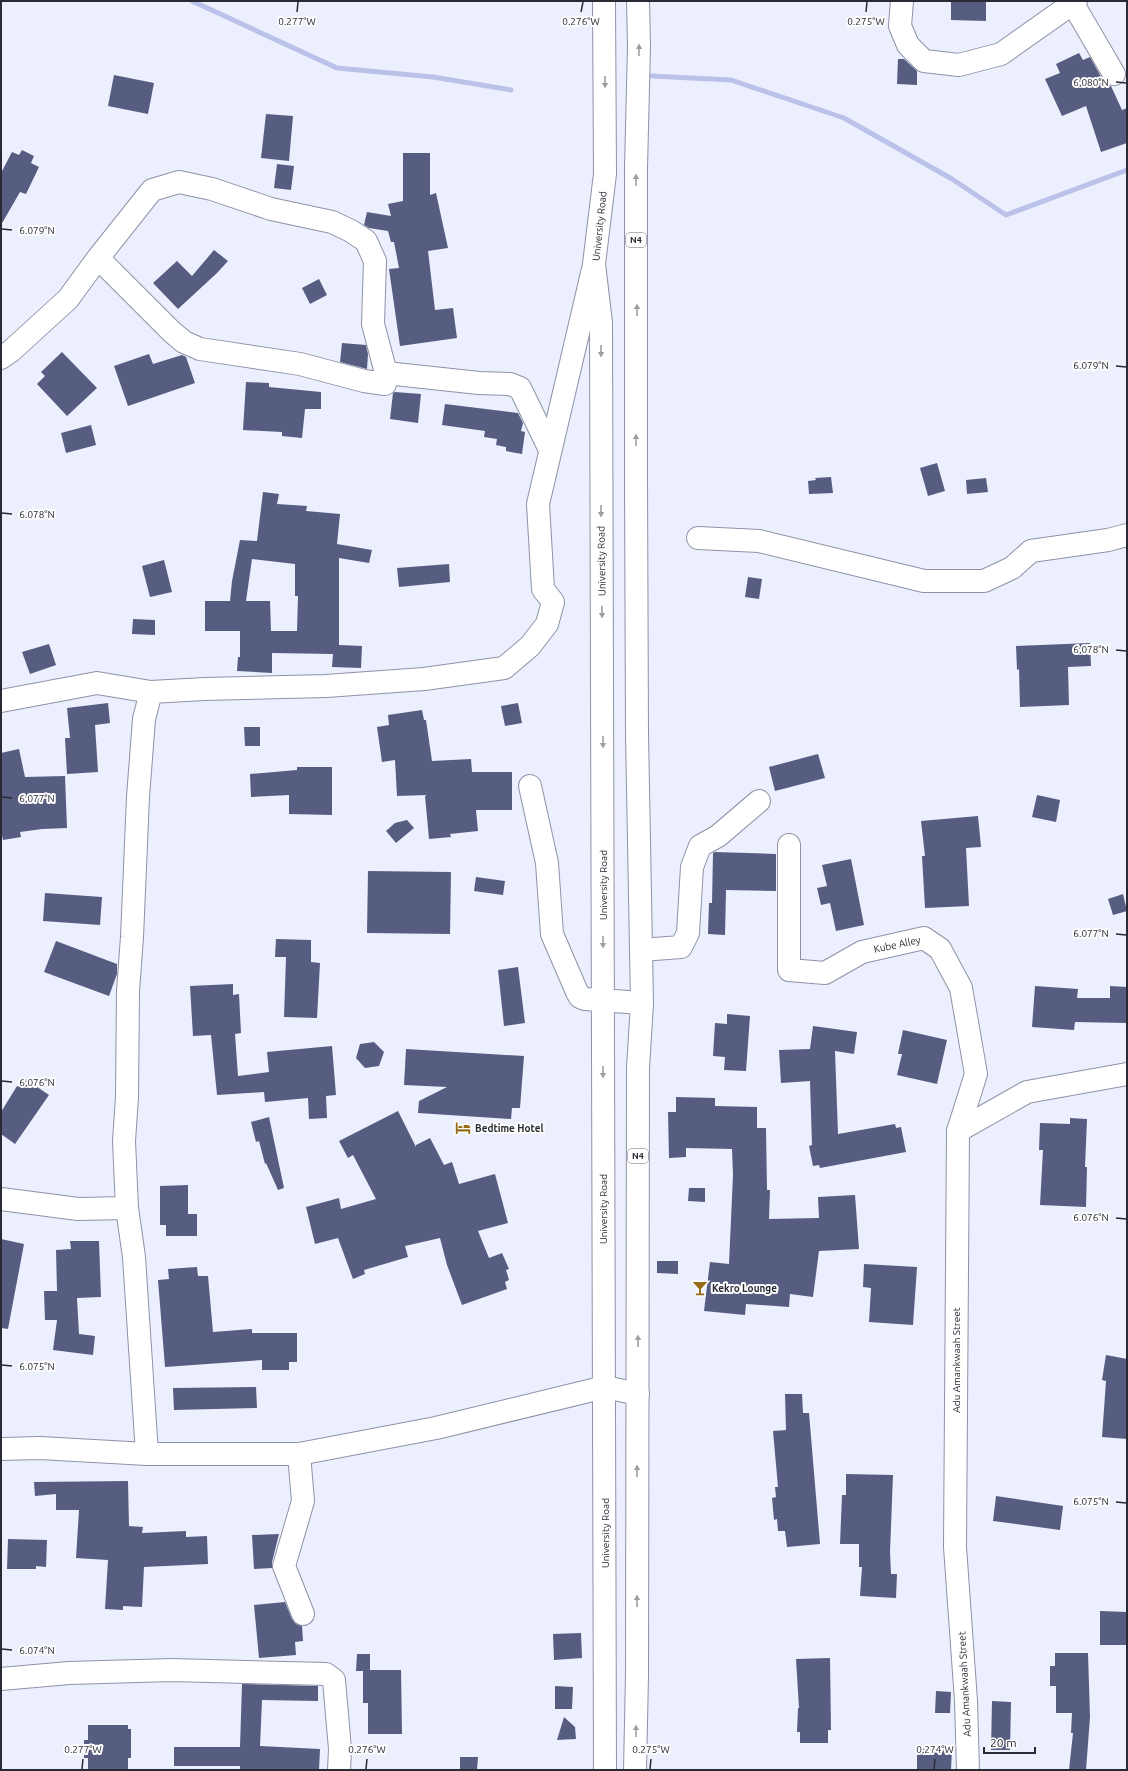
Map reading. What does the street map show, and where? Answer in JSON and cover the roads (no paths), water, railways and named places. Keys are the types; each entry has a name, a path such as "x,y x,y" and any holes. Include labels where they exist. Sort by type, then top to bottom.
{"main road":[{"name":"University Road","path":"604,1 605,174 594,264 601,323 605,1770"},
{"name":"N4","path":"635,1770 638,1394 638,1068 642,1002 637,734 638,542 636,478 636,168 639,46 638,1"},
{"path":"902,1 900,26 908,45 924,61 959,65 1002,54 1075,2 1114,74"},
{"path":"1,358 11,351 68,299 98,258 152,190 179,182 212,189 271,209 332,222 351,231 366,242 375,261 373,324 386,373 385,384 364,381 300,364 200,350 193,347 172,332 98,258"},
{"path":"1,701 97,683 151,692 326,686 424,679 504,668 530,646 547,624 553,602 543,589 538,504 594,264"},
{"path":"386,373 478,383 510,384 520,388 550,450"},
{"path":"698,538 759,541 924,581 984,581 1012,568 1031,552 1108,540 1127,535"},
{"path":"147,1454 134,1257 127,1208 124,1140 127,1097 128,991 144,719 151,692"},
{"path":"530,786 547,862 552,934 580,997 604,1002 642,1002"},
{"path":"641,950 681,947 688,933 692,867 700,846 718,836 759,801"},
{"name":"Kube Alley","path":"789,845 789,970 825,972 862,952 924,938 940,949 961,988 976,1074 958,1131"},
{"path":"958,1131 1027,1092 1127,1074"},
{"name":"Adu Amankwaah Street","path":"958,1131 955,1547 966,1701 968,1770"},
{"path":"1,1199 78,1209 127,1208"},
{"path":"1,1449 40,1448 147,1454 299,1454 436,1428 605,1387 638,1394"},
{"path":"299,1454 303,1501 284,1566 303,1614"},
{"path":"1,1679 69,1673 172,1670 269,1674 326,1674 331,1676 334,1680 340,1749 339,1770"}],"waterway":[{"path":"192,1 337,68 433,77 511,90"},
{"path":"652,76 731,80 844,118 952,179 1006,215 1127,170"}],"place":[{"name":"Bedtime Hotel","path":"463,1128"},
{"name":"Kekro Lounge","path":"700,1288"}]}
